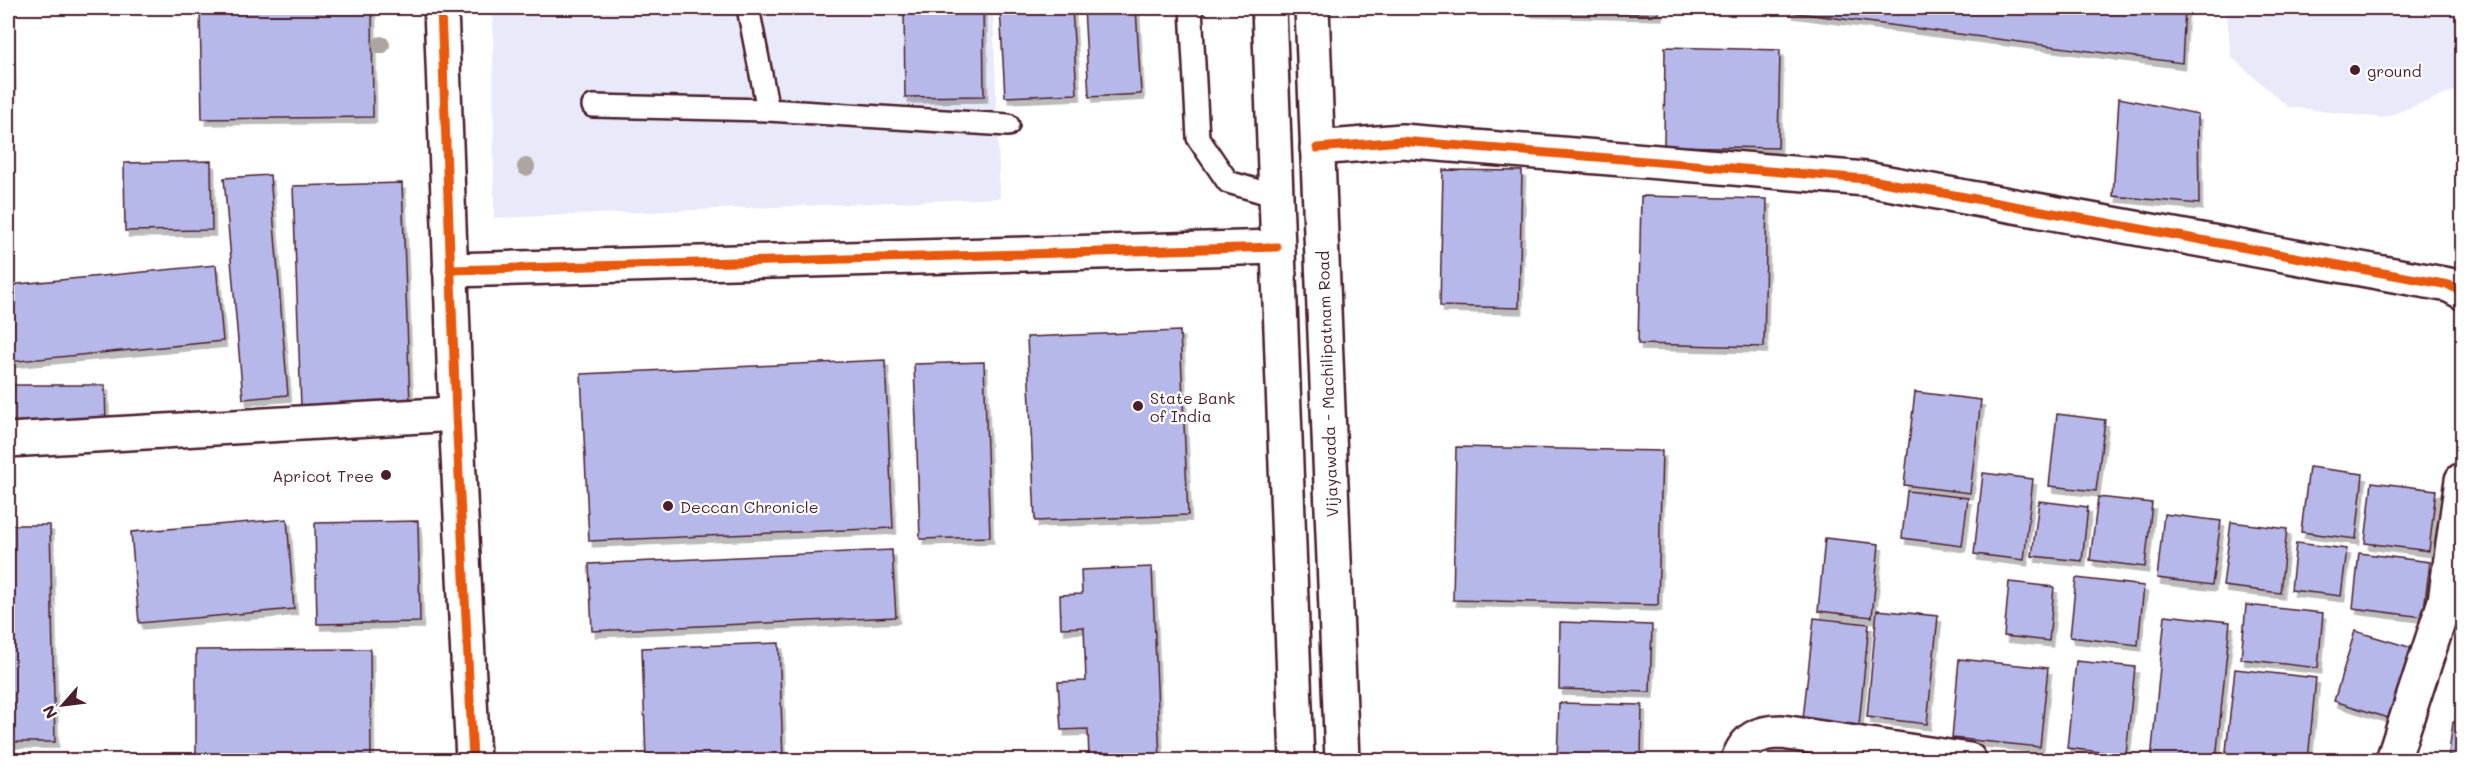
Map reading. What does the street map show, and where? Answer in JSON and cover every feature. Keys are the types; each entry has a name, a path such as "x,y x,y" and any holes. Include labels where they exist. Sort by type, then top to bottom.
{"main road":[{"path":"441,8 456,414 473,760"},
{"path":"1269,8 1297,760"},
{"name":"Vijayawada - Machilipatnam Road","path":"1312,8 1342,760"},
{"path":"1317,148 1402,141 1866,179 2449,285 2463,292"},
{"path":"450,270 1277,247"},
{"path":"8,440 456,414"},
{"path":"2393,760 2445,601 2458,537 2463,480"},
{"path":"1293,652 1338,654"},
{"path":"1738,760 1751,739 1765,732 1782,732 1969,760"}],"lane":[{"path":"748,8 768,110"},
{"path":"1191,8 1198,138 1227,182 1276,196"},
{"path":"593,106 768,110 1008,125"}],"shaded area":[{"path":"493,8 993,8 1000,198 494,218"},
{"name":"ground","path":"2226,8 2462,8 2462,84 2455,91 2382,118 2288,107 2231,57"}],"building":[{"path":"8,8 10,8 13,113 8,113"},
{"path":"200,8 372,8 373,117 202,119"},
{"path":"904,8 983,8 984,96 905,97"},
{"path":"1000,8 1072,8 1077,94 1005,97"},
{"path":"1084,8 1136,8 1141,94 1089,97"},
{"path":"1528,8 1659,8 1659,14 1528,11"},
{"path":"1790,8 2185,8 2182,63 1790,12"},
{"path":"1665,47 1780,50 1778,148 1664,146"},
{"path":"2119,98 2198,114 2199,204 2113,196"},
{"path":"211,161 212,230 125,231 124,163"},
{"path":"1443,170 1522,171 1519,308 1440,306"},
{"path":"270,175 288,395 243,399 224,178"},
{"path":"402,183 410,404 301,407 293,186"},
{"path":"1641,196 1767,199 1764,347 1638,344"},
{"path":"216,265 223,341 8,362 8,285"},
{"path":"1180,331 1188,515 1035,521 1027,337"},
{"path":"885,360 893,528 589,541 581,374"},
{"path":"984,362 990,537 920,539 914,364"},
{"path":"8,385 105,385 106,425 8,425"},
{"path":"1915,392 1981,400 1970,493 1904,485"},
{"path":"2057,414 2105,420 2096,491 2049,486"},
{"path":"1456,447 1662,451 1658,605 1453,600"},
{"path":"2309,467 2363,474 2356,539 2301,532"},
{"path":"1983,473 2033,479 2024,560 1974,554"},
{"path":"2372,482 2436,490 2429,551 2365,543"},
{"path":"1907,491 1968,498 1962,546 1902,538"},
{"path":"2098,497 2152,503 2145,567 2090,560"},
{"path":"2039,501 2088,507 2082,561 2032,556"},
{"path":"2164,514 2221,521 2212,585 2157,578"},
{"path":"287,519 294,609 139,623 131,532"},
{"path":"418,521 420,622 317,624 315,523"},
{"path":"2231,522 2287,529 2280,593 2223,586"},
{"path":"8,525 50,525 55,742 8,742"},
{"path":"1825,538 1879,544 1872,617 1818,611"},
{"path":"2296,543 2347,549 2341,596 2291,590"},
{"path":"892,550 896,617 592,631 589,564"},
{"path":"2359,553 2430,562 2423,617 2353,608"},
{"path":"1152,567 1160,760 1089,760 1088,729 1061,730 1058,682 1086,681 1084,627 1061,628 1060,595 1082,594 1081,570"},
{"path":"2076,578 2144,586 2138,645 2070,637"},
{"path":"2009,582 2054,587 2049,641 2004,636"},
{"path":"2246,605 2323,613 2318,668 2241,659"},
{"path":"1877,610 1938,616 1927,724 1867,717"},
{"path":"2165,615 2230,622 2216,760 2151,760"},
{"path":"1814,618 1869,624 1859,725 1803,719"},
{"path":"1560,622 1652,625 1650,692 1559,689"},
{"path":"2355,631 2419,650 2398,721 2334,701"},
{"path":"779,643 783,760 646,760 642,648"},
{"path":"370,649 371,760 196,760 196,650"},
{"path":"1959,659 2048,668 2040,747 1952,738"},
{"path":"2076,661 2135,667 2126,755 2067,748"},
{"path":"2235,669 2316,678 2308,760 2225,760"},
{"path":"1559,703 1642,705 1641,760 1557,760"},
{"path":"2453,722 2462,723 2462,760 2448,760"}],"cycle path":[{"path":"441,8 456,414 473,760"},
{"path":"1317,148 1402,141 1866,179 2449,285 2462,292"},
{"path":"450,270 1277,247"}],"place":[{"name":"ground","path":"2355,70"},
{"name":"State Bank of India","path":"1138,406"},
{"name":"Apricot Tree","path":"386,475"},
{"name":"Deccan Chronicle","path":"668,506"}]}
